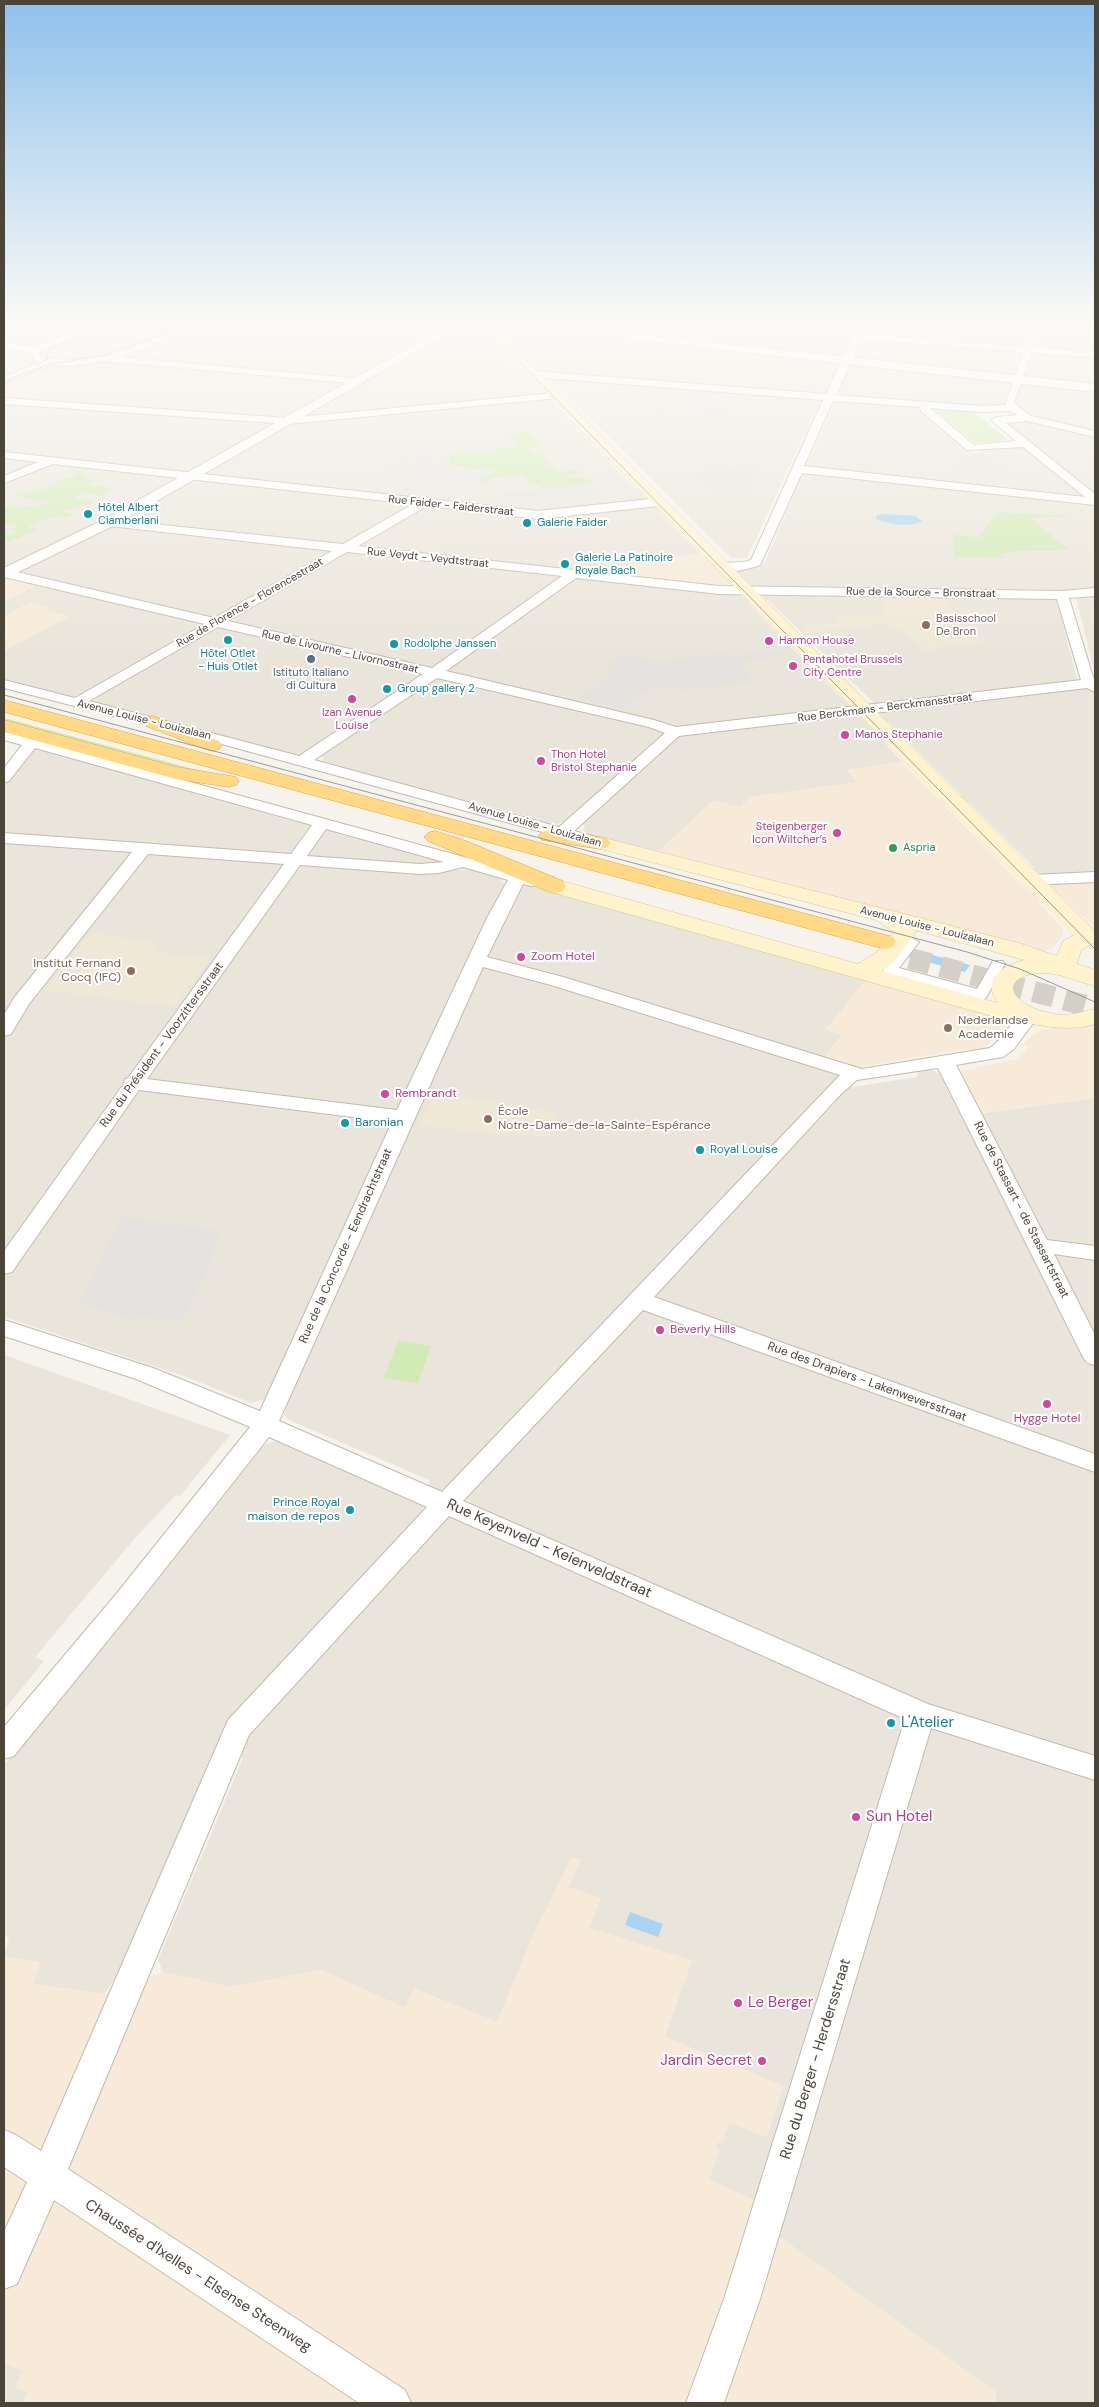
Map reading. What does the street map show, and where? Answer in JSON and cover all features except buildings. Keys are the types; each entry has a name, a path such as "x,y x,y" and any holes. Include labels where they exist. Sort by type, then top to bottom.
{"highway":[{"name":"Avenue Louise - Louizalaan","path":"4,706 284,785 882,946"},
{"name":"Avenue Louise - Louizalaan","path":"4,715 284,785"},
{"path":"153,722 213,746 284,785"},
{"path":"4,726 133,766 176,773 284,785"},
{"path":"154,777 176,773"},
{"path":"410,819 600,843"},
{"path":"410,819 554,886"}],"main road":[{"path":"594,435 1032,880 1092,936 1071,946 1066,967 1052,965 1028,967 1011,974 1005,980 1003,987 1004,995 1019,1009 1030,1015"},
{"name":"Avenue Louise - Louizalaan","path":"600,843 1031,954 1095,979"},
{"path":"554,886 995,1010 1068,1022 1095,1016"},
{"path":"858,971 872,968 881,963 905,932 900,924 882,916"}],"street":[{"path":"4,573 110,522 262,435"},
{"path":"723,566 746,566 756,562 813,435"},
{"path":"956,435 971,448 1025,444"},
{"path":"1015,435 1095,501"},
{"name":"Rue Faider - Faiderstraat","path":"4,455 538,515 659,502"},
{"path":"4,480 50,461"},
{"path":"797,469 1095,501"},
{"name":"Rue de Florence - Florencestraat","path":"76,703 424,503"},
{"name":"Rue Veydt - Veydtstraat","path":"110,522 719,590 747,591"},
{"name":"Rue de Livourne - Livornostraat","path":"4,573 432,674 654,724 675,732"},
{"path":"302,761 432,674 573,574"},
{"name":"Rue de la Source - Bronstraat","path":"747,591 1062,595 1095,592"},
{"path":"1062,595 1086,678 1094,685"},
{"name":"Avenue Louise - Louizalaan","path":"4,684 302,761 564,831 600,843"},
{"name":"Rue Berckmans - Berckmansstraat","path":"675,732 1094,685"},
{"path":"564,831 675,732"},
{"path":"4,735 133,766 154,777 518,878 554,886"},
{"path":"4,778 31,743"},
{"name":"Rue du Président - Voorzittersstraat","path":"4,1267 132,1083 206,985 321,824"},
{"path":"4,838 420,869 440,868 460,862"},
{"path":"4,1030 26,996 144,848"},
{"path":"1032,880 1095,877"},
{"name":"Rue de la Concorde - Eendrachtstraat","path":"4,1747 126,1600 266,1424 404,1117 496,918 518,878"},
{"path":"913,942 890,970 980,997 996,964"},
{"path":"478,960 566,984 867,1075 1000,1052 1030,1015"},
{"name":"Rue de Stassart - de Stassartstraat","path":"945,1062 1095,1358"},
{"path":"4,2271 47,2177 238,1728 834,1090 854,1072"},
{"path":"132,1083 404,1117"},
{"path":"1040,1248 1054,1247 1095,1253"},
{"name":"Rue des Drapiers - Lakenweversstraat","path":"639,1300 1095,1463"},
{"name":"Rue Keyenveld - Keienveldstraat","path":"4,1328 102,1358 193,1392 921,1713 1095,1768"},
{"name":"Rue du Berger - Herdersstraat","path":"705,2403 742,2298 921,1713"},
{"name":"Chaussée d'Ixelles - Elsense Steenweg","path":"4,2147 391,2403"}],"shaded area":[{"path":"4,435 584,435 605,457 611,460 609,461 625,478 660,510 658,511 700,554 664,558 640,557 626,577 733,593 747,599 750,602 748,603 850,705 848,708 852,715 862,717 902,762 847,770 858,782 751,797 740,807 713,801 659,851 587,834 583,831 585,825 567,820 555,825 539,822 540,820 475,802 323,765 321,762 324,758 307,753 295,757 95,703 96,698 81,694 72,697 64,696 4,679 4,651 69,616 46,610 30,603 7,615 4,614 4,602 49,579 25,573 23,570 4,567"},
{"path":"607,435 804,435 747,558 731,558"},
{"path":"820,435 950,435 971,453 980,453 978,449 1021,446 1087,498 806,466"},
{"path":"1020,435 1095,436 1095,494"},
{"path":"480,436 490,438 421,443 397,471 469,477 482,475 478,470 495,469 489,476 483,479 473,481 384,474 412,443"},
{"path":"501,439 508,441 438,450 431,453 434,459 432,461 418,462 412,460 425,446"},
{"path":"516,444 518,447 451,455 449,458 450,462 441,462 437,454"},
{"path":"982,453 1004,466 1000,475 958,470 960,460 947,456"},
{"path":"410,463 435,463 473,473 467,475 406,470"},
{"path":"738,465 759,466 743,497 729,499 723,493 716,494 702,481 692,482 684,474 741,468"},
{"path":"803,473 1094,504 1095,589 1053,592 751,587 734,570 765,562"},
{"path":"588,485 597,495 510,503 503,493"},
{"path":"700,554 707,558 734,585 733,588 626,577 639,557 664,558"},
{"path":"12,579 37,585 4,602 4,580"},
{"path":"761,594 1057,599 1077,680 874,703 768,600 765,601"},
{"path":"1095,596 1095,674 1076,597"},
{"name":"Basisschool De Bron","path":"881,598 947,598 950,605 954,605 955,608 951,608 956,621 983,642 924,650 906,633 888,623 807,633 801,627 837,623 835,619 838,618 866,615 871,618 886,616"},
{"path":"30,603 51,608 47,610 70,616 4,651 4,614 7,615"},
{"path":"777,651 782,656 737,662 754,682 680,691 659,686 649,688 623,710 579,699 610,675 608,674 613,669 605,667 621,654 655,662 728,653 731,657"},
{"path":"1085,688 1095,691 1095,874 1047,876 1035,872 1032,869 1035,868 969,802 966,802 960,796 962,795 880,715 885,710"},
{"path":"37,749 296,822 299,820 311,826 312,831 307,830 292,851 296,852 288,854 4,835 4,785 30,751"},
{"path":"902,762 938,799 941,799 947,805 945,806 1030,893 1033,893 1040,900 1038,902 1063,928 1063,935 1052,949 1040,951 659,851 713,801 740,807 750,797 857,782 846,770"},
{"path":"325,830 337,831 335,833 446,862 421,864 306,857"},
{"path":"4,843 130,851 132,855 147,854 297,865 439,871 474,869 499,877 503,883 520,886 535,885 534,887 866,980 826,1030 842,1035 824,1058 839,1076 448,1490 443,1491 429,1487 429,1480 289,1420 284,1415 288,1404 265,1399 251,1403 184,1376 4,1317"},
{"path":"1095,882 1095,927 1051,887 1055,884"},
{"name":"Institut Fernand Cocq (IFC)","path":"90,932 158,944 155,952 210,959 175,1007 46,990"},
{"path":"866,980 991,1015 999,1020 1000,1028 987,1046 971,1051 968,1048 861,1067 824,1058 842,1035 825,1030"},
{"path":"1095,1024 1095,1098 978,1113 959,1073 961,1071 1018,1059 1029,1047 1024,1044 1028,1038 1040,1030"},
{"path":"918,1070 931,1070 941,1074 948,1081 944,1083 961,1116 1095,1098 1095,2403 995,2403 996,2392 778,2236 709,2180 719,2150 715,2148 717,2142 722,2143 729,2122 767,2137 783,2086 665,2037 691,1961 589,1928 568,1887 580,1860 571,1857 545,1914 543,1913 497,2022 415,1989 405,2008 321,1970 230,1987 163,1972 158,1960 243,1758 237,1749 263,1707 277,1705 424,1545 420,1540 445,1518 462,1514 471,1503 466,1498 467,1492 472,1486 837,1101 835,1099 846,1088 917,1077"},
{"name":"École Notre-Dame-de-la-Sainte-Espérance","path":"434,1092 556,1112 548,1137 497,1132 496,1135 419,1125"},
{"path":"123,1217 220,1231 209,1266 182,1322 141,1317 134,1320 80,1303 112,1235"},
{"path":"4,1355 230,1435 180,1496 176,1495 135,1538 35,1657 44,1661 4,1710"},
{"path":"275,1441 419,1503 423,1506 425,1513 246,1707 130,1956 104,1994 33,1984 40,1962 4,1957 9,1937 4,1936 4,1765 260,1447"},
{"path":"571,1857 580,1860 568,1887 601,1898 589,1928 692,1960 665,2037 783,2086 767,2137 729,2122 722,2143 717,2142 715,2148 719,2150 709,2180 755,2200 778,2236 996,2392 995,2403 22,2403 28,2393 15,2387 22,2370 4,2364 4,1957 40,1962 33,1984 104,1994 163,1972 230,1987 321,1970 405,2008 414,1989 497,2022 543,1913 545,1913"},
{"path":"4,2364 23,2370 28,2393 22,2403 4,2403"}],"green space":[{"path":"509,435 532,435 542,446 530,450 540,452 552,463 543,464 547,468 553,468 557,472 575,470 579,474 571,475 572,477 588,478 596,483 543,489 539,485 532,486 522,475 488,479 485,482 473,481 488,477 495,469 478,470 451,464 449,456 457,453 518,447"},
{"path":"966,435 1003,435 1009,440 975,443"},
{"path":"89,469 81,475 88,477 85,480 95,480 88,485 114,488 100,496 82,492 73,498 95,502 63,512 75,515 45,520 28,527 38,530 8,542 4,541 4,535 9,536 17,532 11,530 19,526 4,522 4,508 14,504 36,508 46,503 29,503 34,500 18,496 55,486 61,483 54,482"},
{"path":"998,512 1074,516 1031,518 1055,538 1052,538 1053,540 1057,540 1068,550 1020,551 1000,554 1003,558 954,557 953,535 978,537"},
{"path":"4,718 201,771 198,773 8,723"},
{"path":"398,1341 431,1346 418,1383 384,1378"}],"water":[{"path":"885,514 915,516 922,521 912,524 899,524 876,519 876,516"},
{"path":"913,950 970,965 965,972 908,957"},
{"path":"630,1912 663,1924 658,1937 625,1925"}],"tunnel":[{"path":"879,950 1095,1008"}],"tram line":[{"path":"591,435 1095,949"},
{"path":"4,695 967,952 1020,969 1095,1002"}],"place":[{"name":"Hôtel Albert Ciamberlani","path":"88,514"},
{"name":"Galerie Faider","path":"527,523"},
{"name":"Galerie La Patinoire Royale Bach","path":"565,564"},
{"name":"Basisschool De Bron","path":"926,625"},
{"name":"Hôtel Otlet - Huis Otlet","path":"228,640"},
{"name":"Harmon House","path":"769,641"},
{"name":"Rodolphe Janssen","path":"394,644"},
{"name":"Istituto Italiano di Cultura","path":"311,659"},
{"name":"Pentahotel Brussels City Centre","path":"793,666"},
{"name":"Group gallery 2","path":"387,689"},
{"name":"Izan Avenue Louise","path":"352,699"},
{"name":"Manos Stephanie","path":"845,735"},
{"name":"Thon Hotel Bristol Stephanie","path":"541,761"},
{"name":"Steigenberger Icon Wiltcher’s","path":"837,833"},
{"name":"Aspria","path":"893,848"},
{"name":"Zoom Hotel","path":"521,957"},
{"name":"Institut Fernand Cocq (IFC)","path":"131,971"},
{"name":"Nederlandse Academie","path":"948,1028"},
{"name":"Rembrandt","path":"385,1094"},
{"name":"École Notre-Dame-de-la-Sainte-Espérance","path":"488,1119"},
{"name":"Baronian","path":"345,1123"},
{"name":"Royal Louise","path":"700,1150"},
{"name":"Beverly Hills","path":"660,1330"},
{"name":"Hygge Hotel","path":"1047,1404"},
{"name":"Prince Royal maison de repos","path":"350,1510"},
{"name":"L'Atelier","path":"891,1723"},
{"name":"Sun Hotel","path":"856,1817"},
{"name":"Le Berger","path":"738,2003"},
{"name":"Jardin Secret","path":"762,2061"}]}
